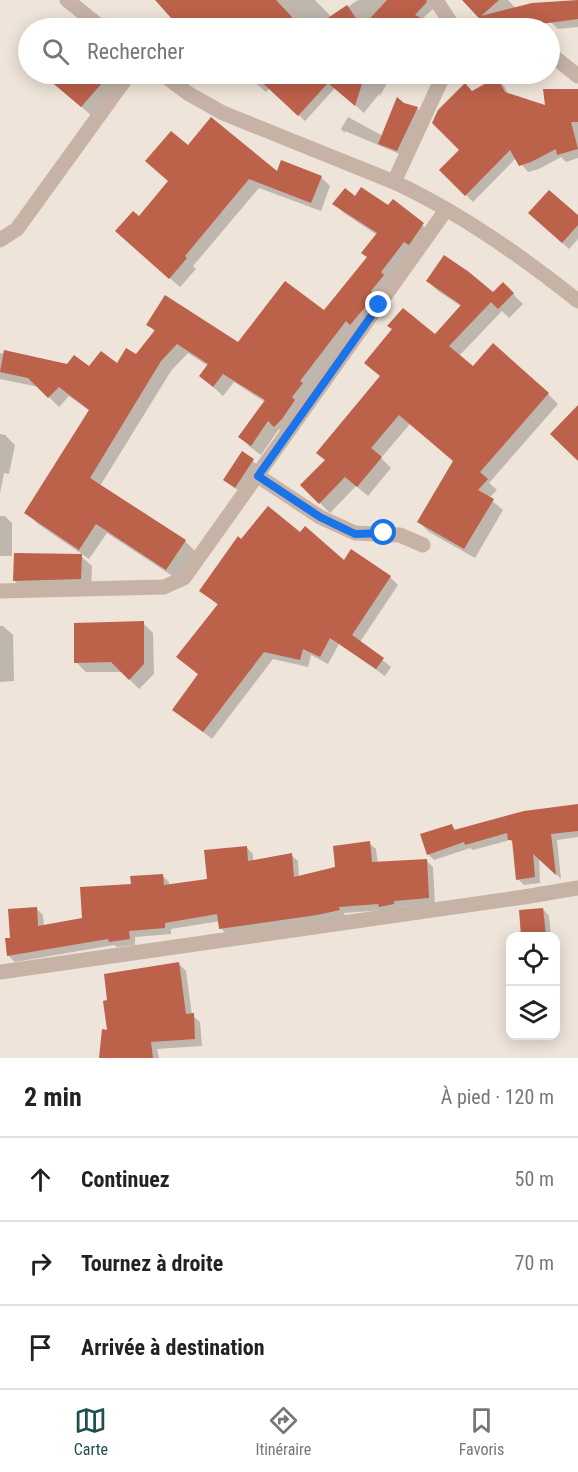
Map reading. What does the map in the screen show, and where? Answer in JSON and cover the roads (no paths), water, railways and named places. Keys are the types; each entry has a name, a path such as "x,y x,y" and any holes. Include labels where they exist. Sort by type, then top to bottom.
{"street":[{"path":"67,0 90,18"},
{"path":"436,0 448,18"},
{"path":"560,62 578,76"},
{"path":"0,240 17,229 122,84"},
{"path":"176,84 223,113 419,193 494,241 578,302"},
{"path":"394,182 439,84"},
{"path":"0,591 164,587 184,578 446,210"},
{"path":"258,476 320,517 355,534 400,535 423,545"},
{"path":"0,972 578,888"}]}
